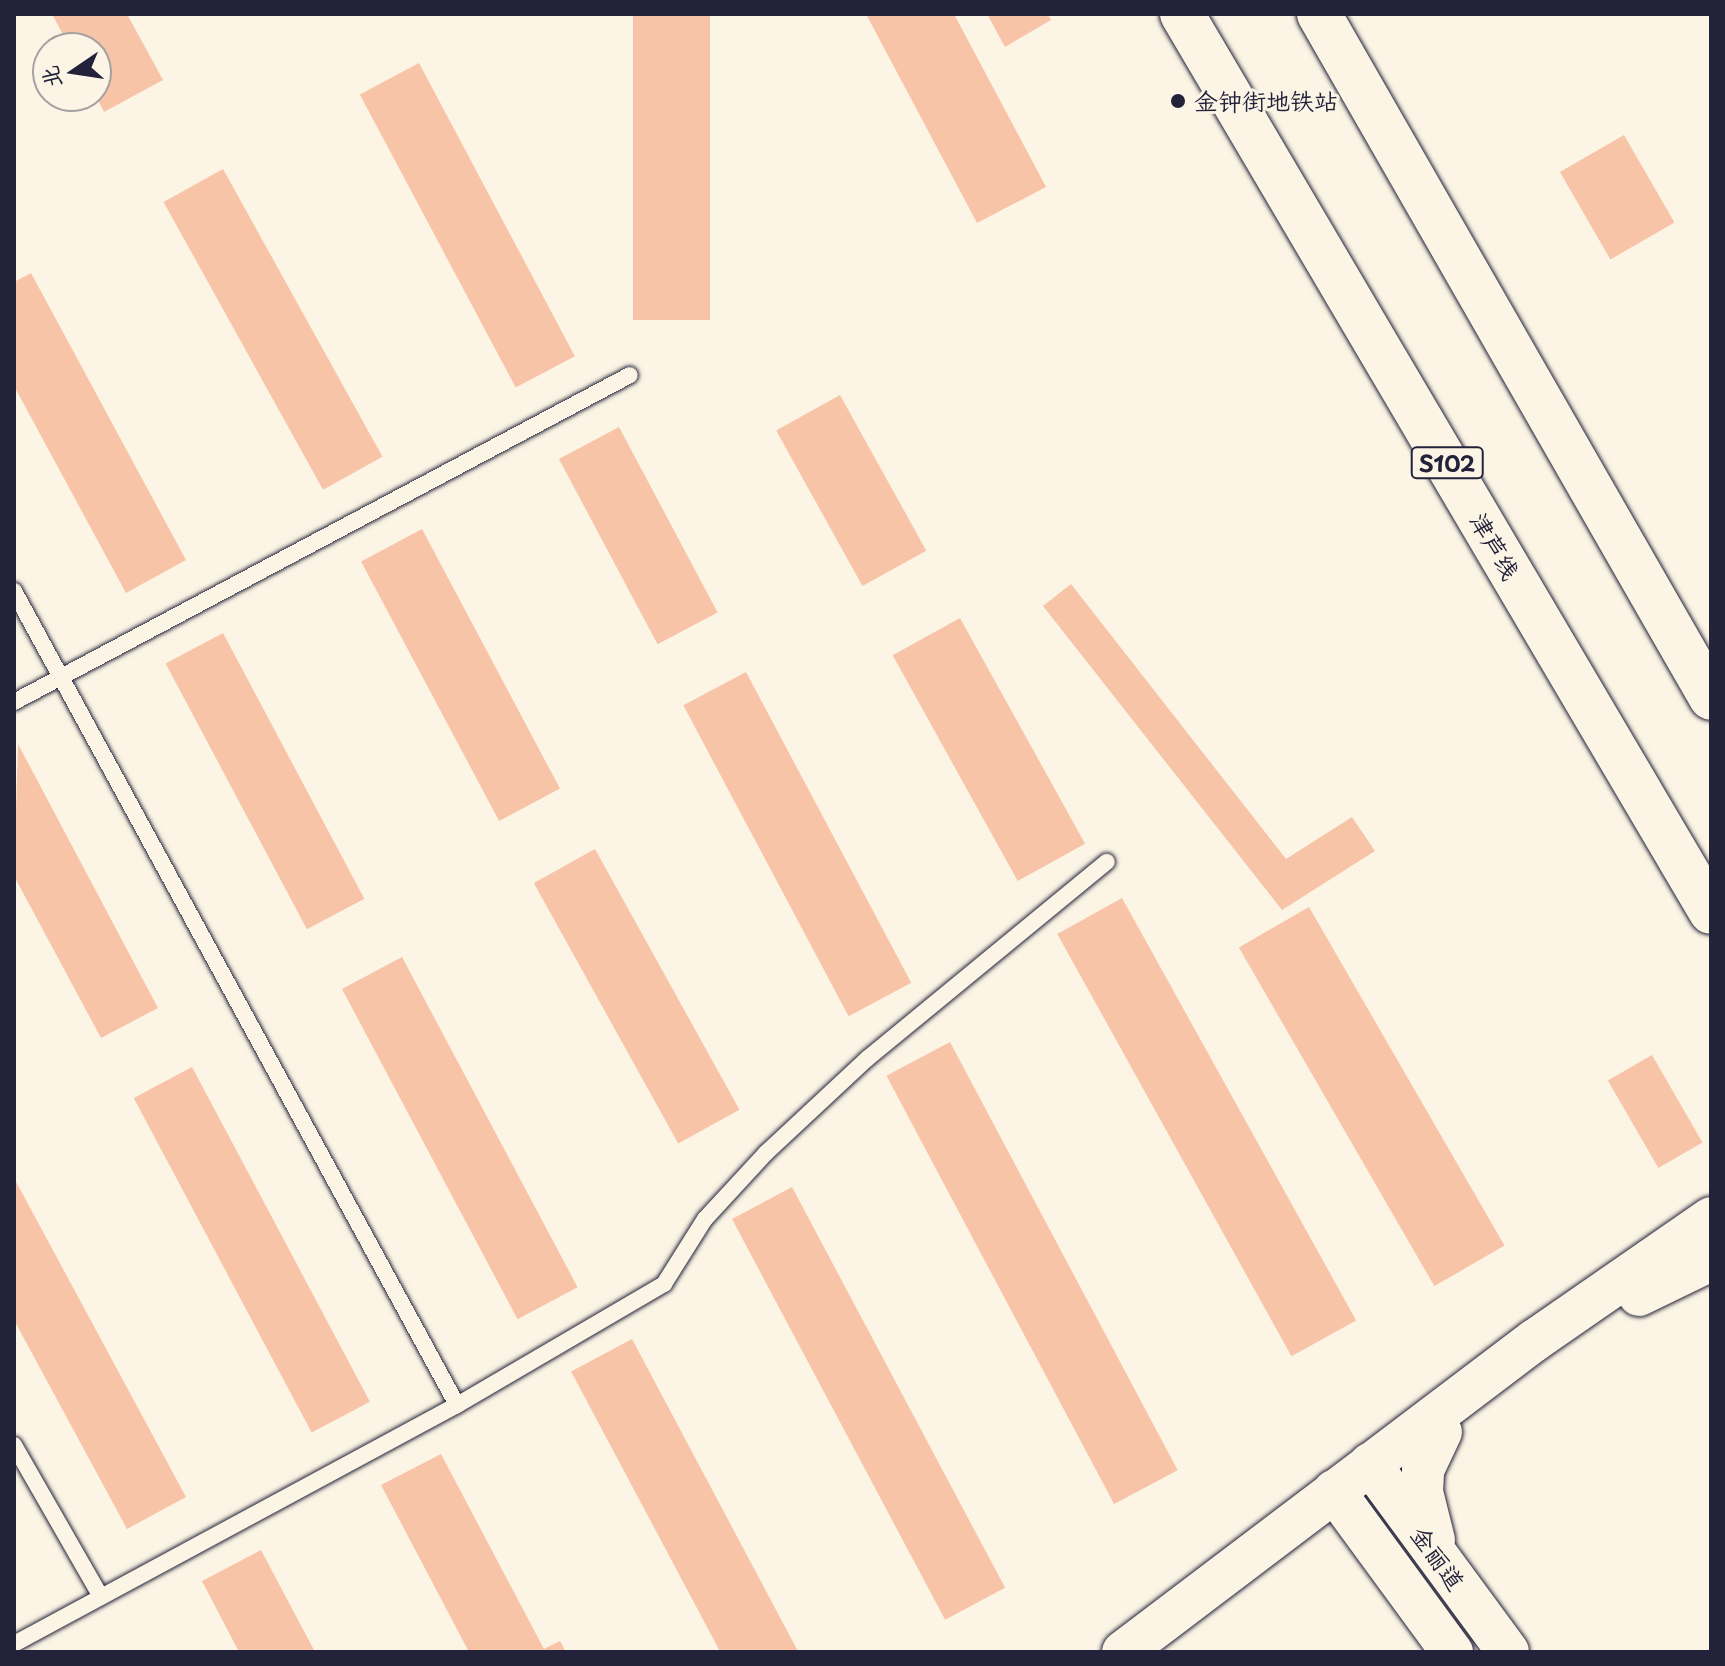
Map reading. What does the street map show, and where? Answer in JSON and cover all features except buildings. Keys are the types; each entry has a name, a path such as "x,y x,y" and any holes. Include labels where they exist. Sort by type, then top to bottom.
{"highway":[{"name":"津芦线","path":"1182,14 1711,912"},
{"path":"1319,14 1711,698"}],"street":[{"path":"1123,1652 1376,1474 1434,1426 1711,1218"},
{"path":"1445,1567 1422,1492 1434,1426 1610,1311 1711,1260"},
{"path":"1376,1474 1382,1537 1396,1575"},
{"name":"金丽道","path":"1376,1474 1508,1652"},
{"path":"1156,1652 1339,1498"},
{"name":"金丽道","path":"1339,1498 1452,1652"}],"lane":[{"path":"14,702 630,375"},
{"path":"14,591 457,1405"},
{"path":"14,1644 457,1405 664,1284 705,1219 766,1153 868,1058 1107,862"},
{"path":"14,1445 101,1597"}],"place":[{"name":"金钟街地铁站","path":"1178,101"}]}
